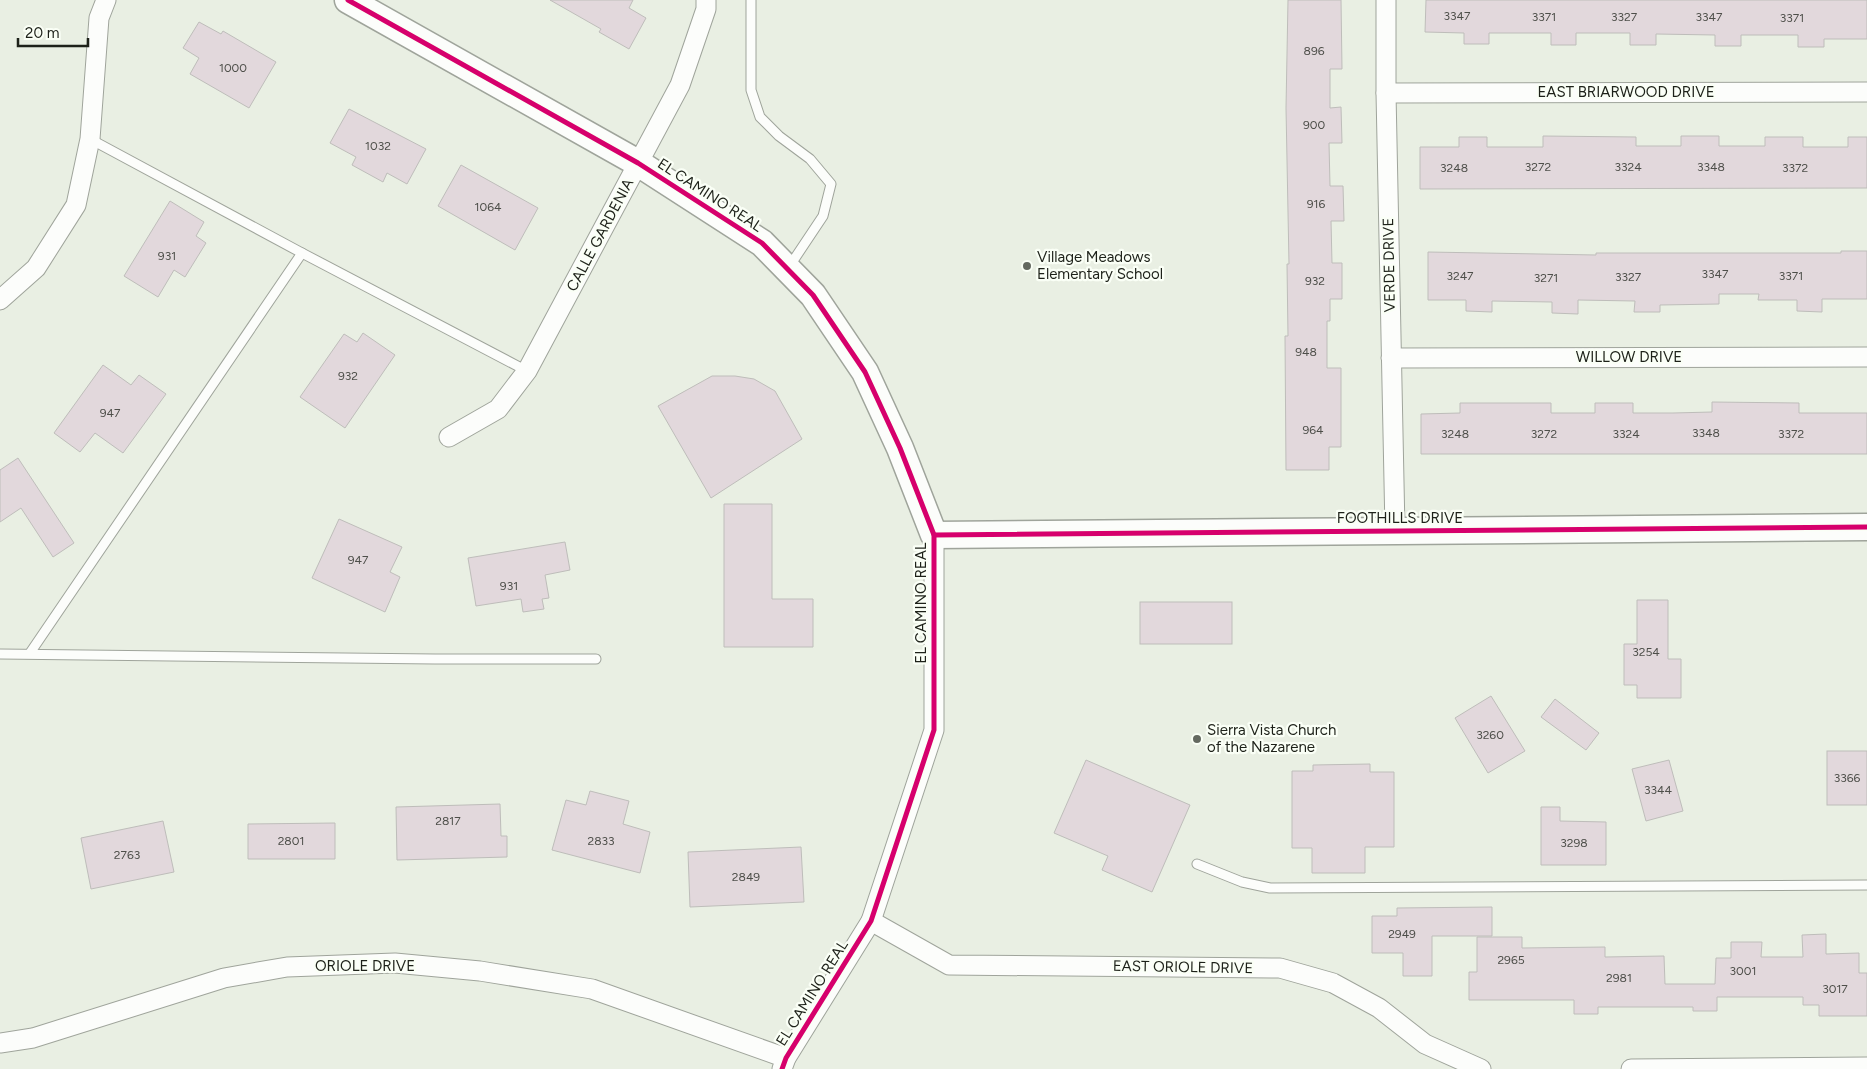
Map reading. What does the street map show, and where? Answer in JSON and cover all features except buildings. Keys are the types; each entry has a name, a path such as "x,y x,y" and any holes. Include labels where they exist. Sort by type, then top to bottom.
{"street":[{"path":"0,300 36,268 76,205 90,139 99,18 106,0"},
{"name":"EL CAMINO REAL","path":"348,0 638,163 762,243 813,295 864,372 900,448 934,535 934,730 871,921 784,1064"},
{"name":"CALLE GARDENIA","path":"449,437 498,409 527,370 680,85 706,9 706,0"},
{"name":"VERDE DRIVE","path":"1386,0 1386,93 1395,530"},
{"name":"EAST BRIARWOOD DRIVE","path":"1386,93 1867,92"},
{"name":"WILLOW DRIVE","path":"1391,358 1867,357"},
{"name":"FOOTHILLS DRIVE","path":"934,535 1395,530 1867,528"},
{"name":"EAST ORIOLE DRIVE","path":"871,921 949,965 1280,968 1333,983 1379,1008 1425,1044 1482,1069"},
{"name":"ORIOLE DRIVE","path":"0,1042 33,1038 224,978 287,967 395,962 480,971 592,990 784,1064"},
{"path":"1632,1069 1867,1067"}],"lane":[{"path":"751,0 751,90 760,118 779,136 810,159 831,184 823,216 787,269"},
{"path":"90,139 302,253 527,370"},
{"path":"30,653 302,253"},
{"path":"0,654 596,659"},
{"path":"1197,864 1242,882 1270,888 1867,885"}],"cycle path":[{"path":"348,0 638,163 762,243 813,295 865,372 900,448 934,535 934,730 871,921 786,1058 782,1069"},
{"path":"934,535 1867,527"}],"place":[{"name":"Village Meadows Elementary School","path":"1027,266"},
{"name":"Sierra Vista Church of the Nazarene","path":"1197,739"}]}
